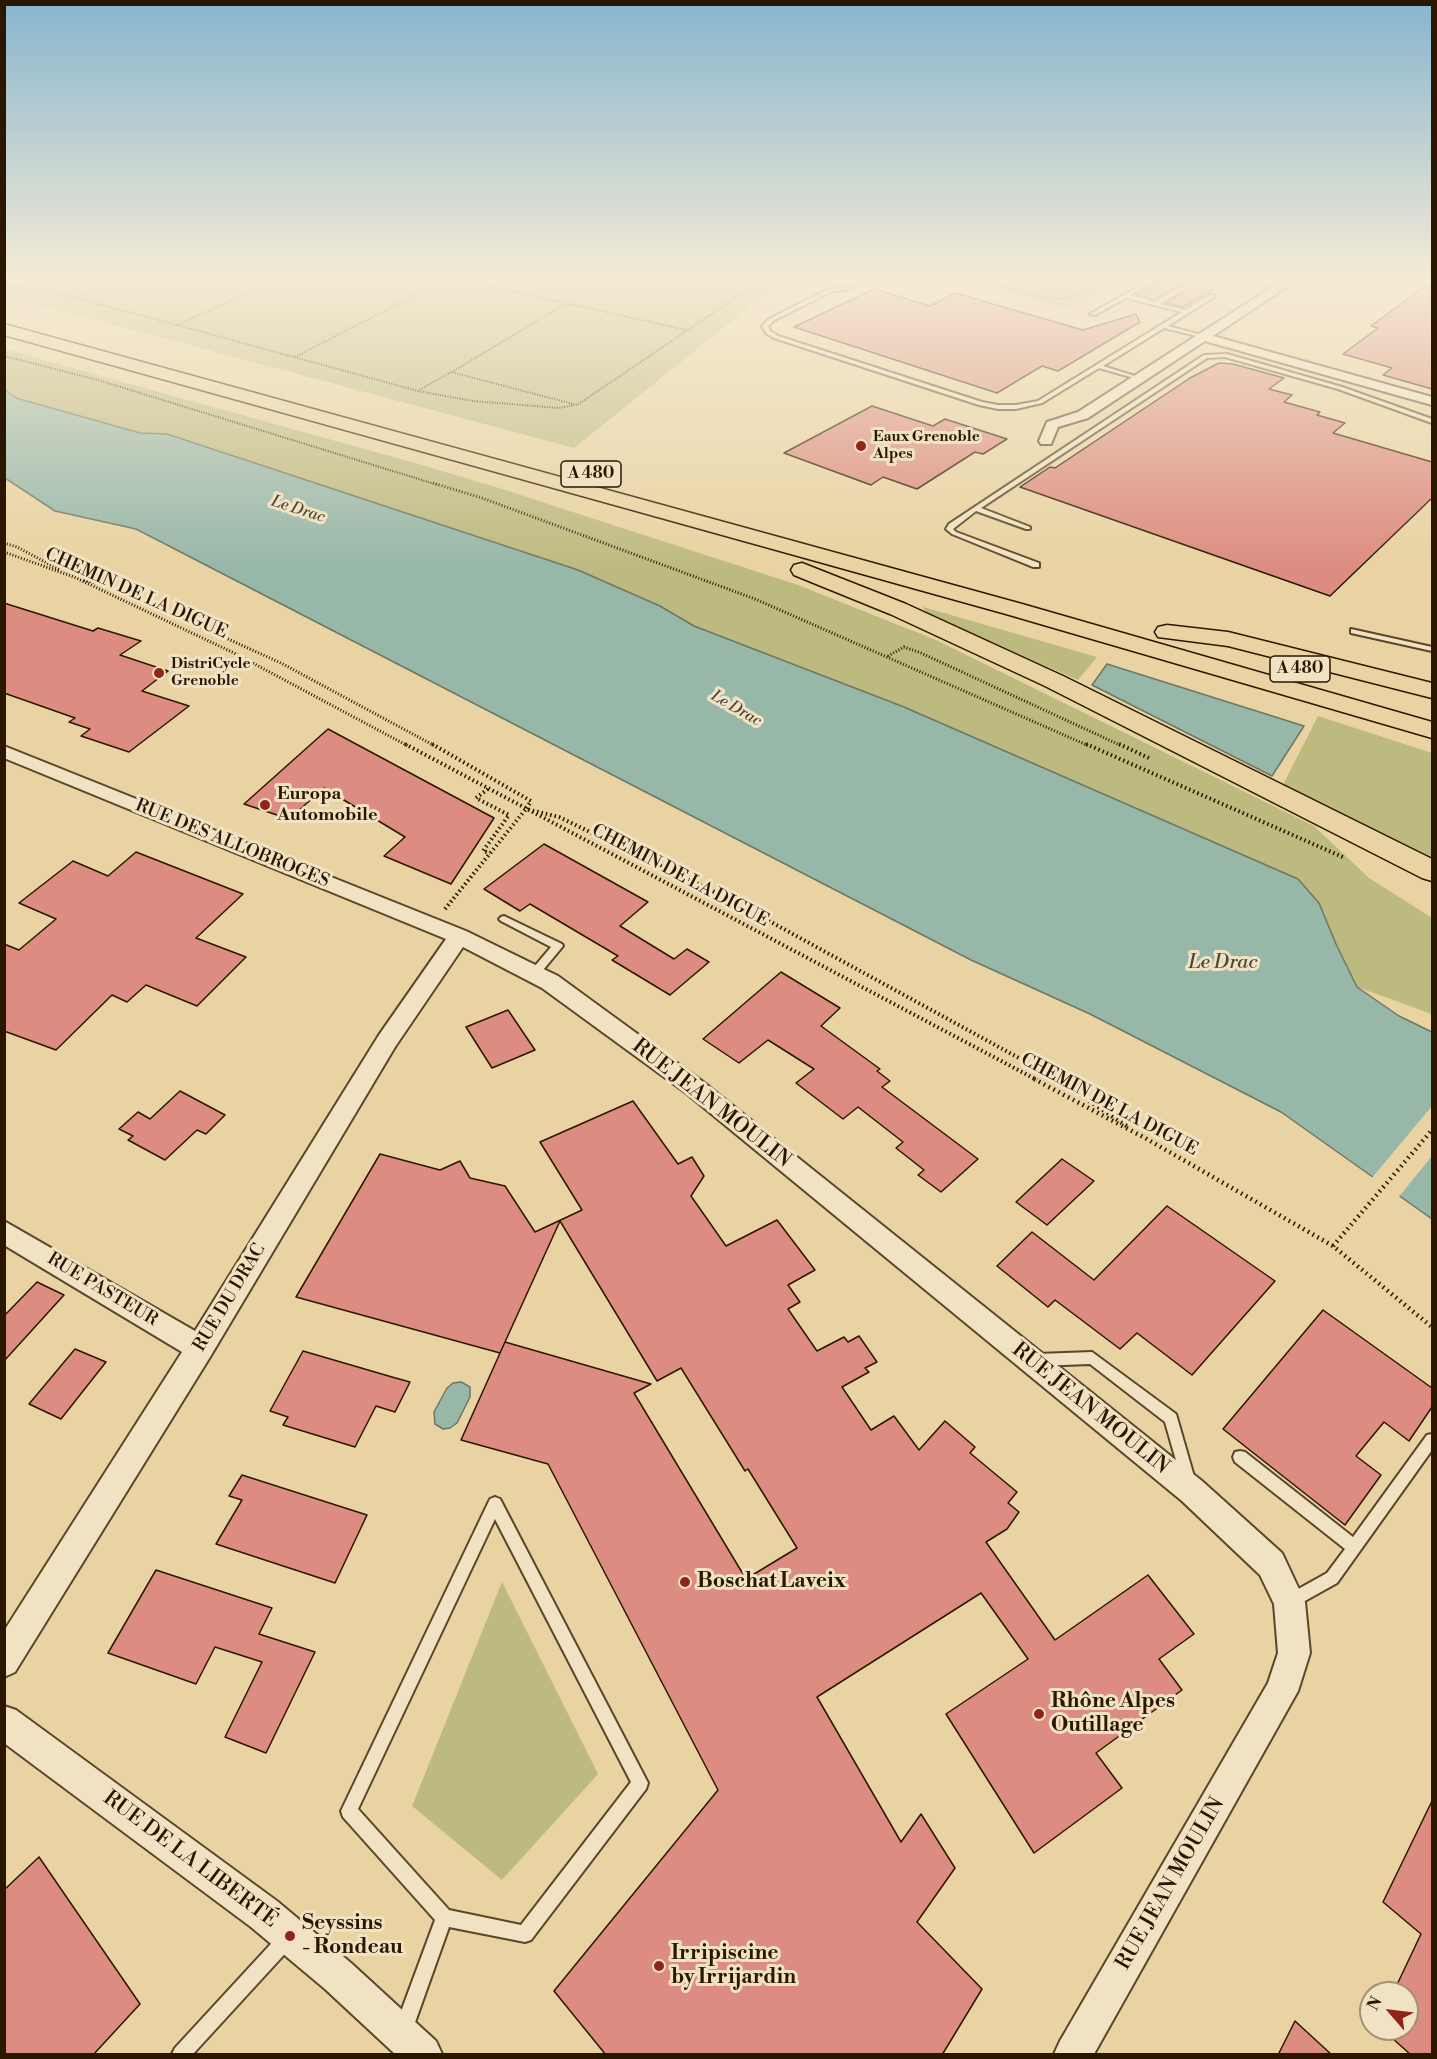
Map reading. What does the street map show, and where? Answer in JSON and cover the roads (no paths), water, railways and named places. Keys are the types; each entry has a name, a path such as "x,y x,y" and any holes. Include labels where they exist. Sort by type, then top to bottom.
{"highway":[{"name":"A 480","path":"195,376 430,449 991,603 1432,730"},
{"name":"A 480","path":"221,376 1432,706"},
{"path":"430,449 526,484 702,535 868,596 1053,681 1432,871"},
{"path":"1148,627 1228,639 1432,691"},
{"path":"1251,679 1432,740"}],"street":[{"path":"1046,441 1052,425 1083,415 1143,376"},
{"path":"1343,376 1432,401"},
{"name":"RUE DES ALLOBROGES","path":"4,751 459,936"},
{"name":"RUE JEAN MOULIN","path":"459,936 550,982 694,1087 1192,1491 1271,1564 1289,1602 1294,1653 1282,1691 1073,2055"},
{"name":"RUE DU DRAC","path":"4,1661 200,1348 387,1041 459,936"},
{"name":"RUE PASTEUR","path":"4,1232 200,1348"},
{"name":"RUE DE LA LIBERTÉ","path":"4,1722 264,1914 412,2044"}],"lane":[{"path":"896,376 981,404 1016,407 1040,402 1082,376"},
{"path":"1130,376 1139,379"},
{"path":"1036,565 954,533 950,529 951,525 1176,376"},
{"path":"1298,376 1340,388 1432,421"},
{"path":"976,508 1028,528"},
{"path":"1354,631 1432,650"},
{"path":"504,919 558,946 534,973"},
{"path":"1030,1360 1092,1358 1171,1418 1192,1491"},
{"path":"1289,1602 1332,1578 1432,1440"},
{"path":"1240,1457 1354,1547"},
{"path":"495,1504 640,1783 525,1934 444,1918 349,1811 495,1504"},
{"path":"412,2044 444,1918"},
{"path":"181,2055 290,1936"}],"water":[{"name":"Le Drac","path":"4,389 16,398 140,433 167,434 578,570 660,606 694,626 904,707 1298,879 1319,903 1357,987 1399,1016 1432,1032 1432,1219 1281,1112 1090,1014 971,960 136,529 55,511 5,478"},
{"path":"1107,664 1304,726 1272,776 1092,685"},
{"path":"461,1382 470,1387 470,1397 457,1423 450,1428 443,1429 435,1424 434,1412 447,1388 453,1383"}],"place":[{"name":"Eaux Grenoble Alpes","path":"861,446"},
{"name":"DistriCycle Grenoble","path":"159,673"},
{"name":"Europa Automobile","path":"265,805"},
{"name":"Boschat Laveix","path":"685,1582"},
{"name":"Rhône Alpes Outillage","path":"1039,1714"},
{"name":"Seyssins - Rondeau","path":"290,1936"},
{"name":"Irripiscine by Irrijardin","path":"659,1966"}]}
